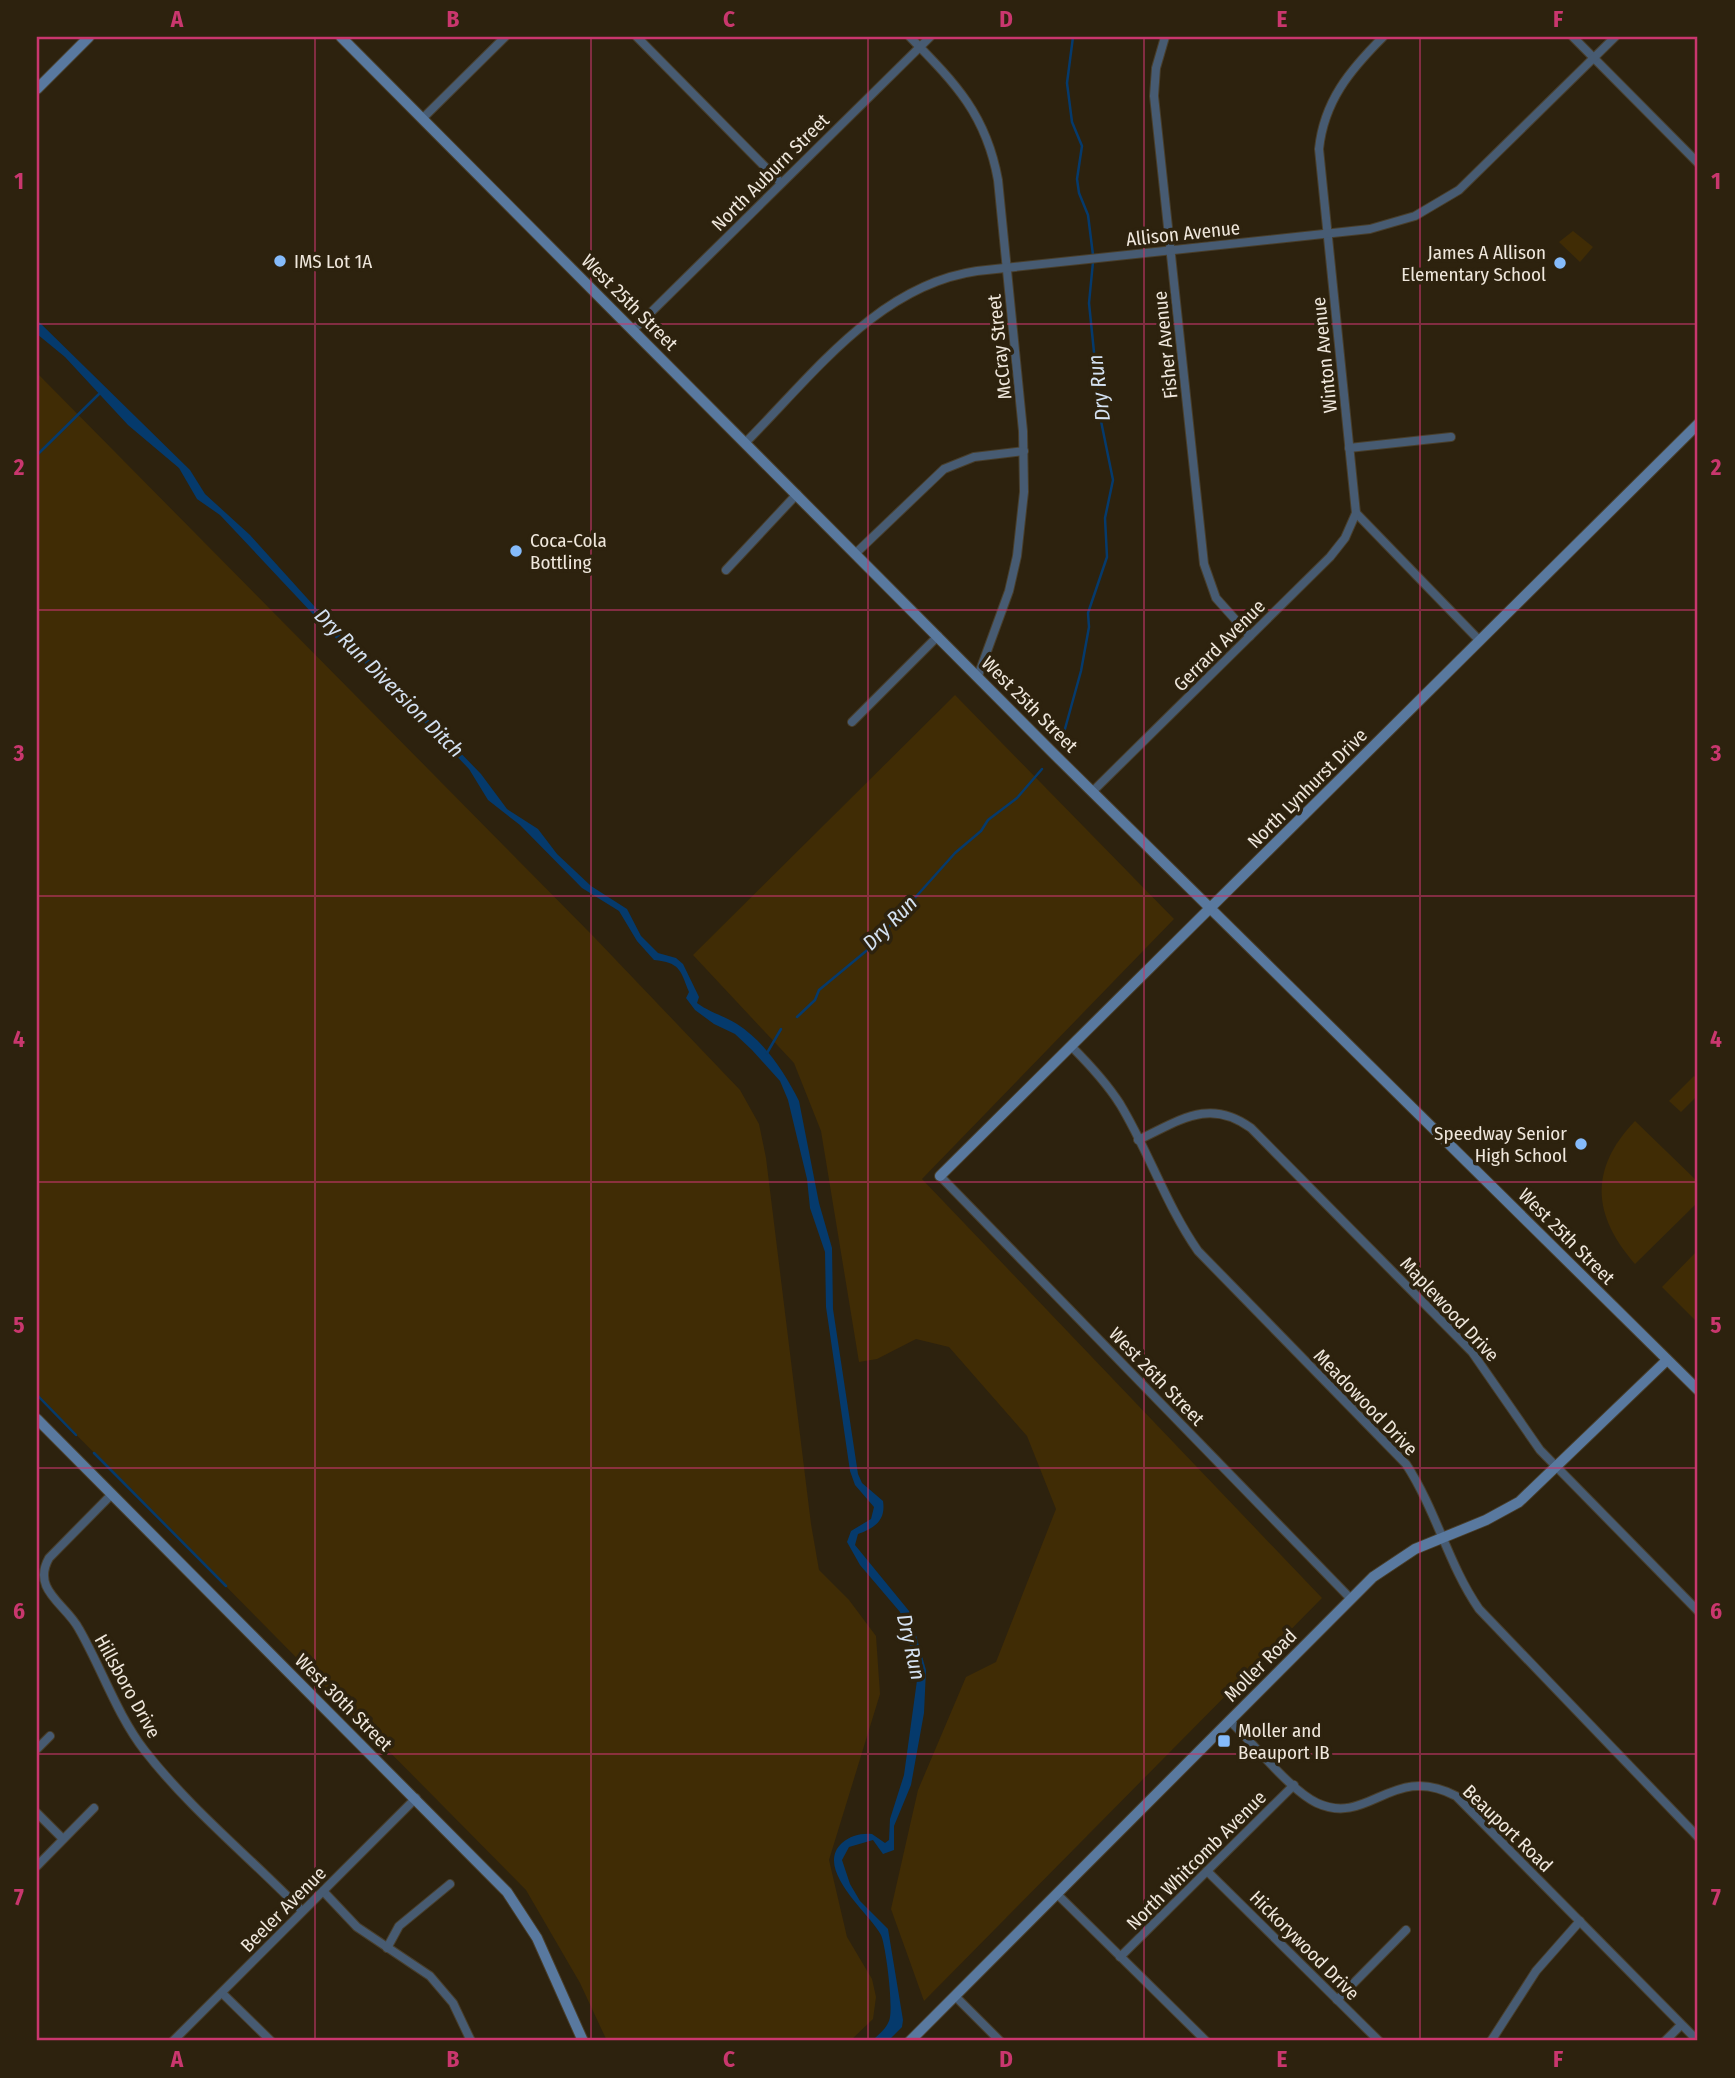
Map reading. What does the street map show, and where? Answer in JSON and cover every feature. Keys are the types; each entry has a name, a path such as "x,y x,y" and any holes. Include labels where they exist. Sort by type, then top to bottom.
{"street":[{"path":"37,89 89,37"},
{"name":"West 25th Street","path":"341,37 1092,792 1698,1390"},
{"path":"423,118 505,37"},
{"path":"637,37 781,183"},
{"name":"McCray Street","path":"910,37 967,99 988,140 998,180 1024,451 1022,520 1015,565 1000,622 978,676"},
{"name":"North Auburn Street","path":"633,330 930,37"},
{"name":"Fisher Avenue","path":"1165,37 1156,68 1154,96 1206,573 1223,610 1250,636"},
{"name":"Winton Avenue","path":"1356,513 1319,159 1325,116 1345,78 1383,37"},
{"path":"1573,37 1698,163"},
{"name":"Allison Avenue","path":"745,443 885,307 938,280 1007,268 1393,224 1443,201 1473,178 1615,37"},
{"name":"North Lynhurst Drive","path":"940,1176 1698,424"},
{"path":"1349,448 1451,437"},
{"path":"856,553 944,469 974,457 1024,451"},
{"path":"726,570 797,494"},
{"path":"1356,513 1480,641"},
{"name":"Gerrard Avenue","path":"1092,792 1334,553 1356,513"},
{"path":"852,722 938,636"},
{"name":"Meadowood Drive","path":"1071,1046 1114,1095 1174,1214 1198,1251 1400,1457 1423,1490 1464,1586 1490,1623 1698,1837"},
{"name":"Maplewood Drive","path":"1138,1140 1194,1114 1208,1112 1236,1117 1251,1128 1472,1352 1532,1440 1698,1611"},
{"name":"West 26th Street","path":"940,1176 1351,1599"},
{"name":"Moller Road","path":"911,2041 1351,1599 1393,1562 1507,1509 1530,1493 1667,1360"},
{"name":"West 30th Street","path":"37,1419 501,1885 521,1910 537,1938 583,2041"},
{"name":"Hillsboro Drive","path":"112,1494 49,1558 44,1570 44,1585 80,1629 144,1749 183,1793 302,1911"},
{"name":"Beauport Road","path":"1230,1721 1294,1785 1317,1803 1343,1808 1361,1805 1406,1785 1423,1784 1444,1789 1464,1801 1698,2041"},
{"path":"37,1749 50,1736"},
{"name":"North Whitcomb Avenue","path":"1121,1957 1294,1785"},
{"name":"Beeler Avenue","path":"173,2041 415,1798"},
{"path":"37,1866 94,1808"},
{"path":"37,1813 63,1839"},
{"name":"Hickorywood Drive","path":"1207,1871 1380,2041"},
{"path":"387,1948 399,1926 450,1885"},
{"path":"323,1891 357,1927 423,1969 446,1992 471,2041"},
{"path":"1057,1894 1206,2041"},
{"path":"1491,2041 1536,1970 1580,1921"},
{"path":"1337,2000 1406,1930"},
{"path":"222,1993 271,2041"},
{"path":"955,1996 1000,2041"},
{"path":"1665,2041 1681,2025"}],"shaded area":[{"path":"1573,231 1593,247 1580,262 1559,242"},
{"path":"37,373 593,936 740,1090 759,1124 766,1158 819,1570 849,1600 876,1636 880,1694 829,1860 847,1937 872,1979 876,1997 873,2019 850,2041 607,2041 580,1983 526,1890 37,1395"},
{"path":"955,695 1174,919 922,1179 1322,1598 924,2001 891,1909 918,1790 966,1677 996,1662 1056,1509 1027,1436 949,1347 916,1339 877,1359 859,1362 821,1131 794,1063 693,955"},
{"path":"1694,1076 1698,1080 1698,1095 1681,1112 1669,1101"},
{"path":"1635,1121 1698,1182 1698,1202 1635,1264 1610,1228 1602,1192 1603,1174 1610,1157"},
{"path":"1698,1250 1698,1323 1662,1287"}],"water":[{"name":"Dry Run","path":"37,320 190,470 205,494 250,535 344,639 392,678 416,707 481,774 507,809 538,829 557,854 591,886 627,909 641,936 658,953 676,958 683,964 699,997 697,1003 737,1024 765,1048 799,1101 819,1203 832,1248 833,1309 858,1474 862,1483 883,1501 881,1518 870,1529 858,1534 855,1545 909,1611 926,1670 924,1713 911,1785 894,1826 894,1850 883,1854 873,1840 849,1847 842,1860 850,1884 860,1901 888,1929 903,2020 902,2027 888,2041 872,2041 886,2027 890,2015 889,1978 883,1941 875,1926 847,1891 834,1866 835,1854 849,1838 872,1834 885,1843 889,1840 890,1819 904,1775 918,1673 900,1612 860,1565 847,1542 851,1531 871,1519 874,1507 855,1485 850,1471 826,1307 825,1252 810,1208 807,1179 788,1100 780,1081 735,1034 714,1024 695,1010 686,998 689,992 678,968 654,960 637,941 619,911 582,888 520,825 488,800 469,769 425,723 411,713 393,686 342,645 220,515 197,499 179,468 128,425 65,357 37,334"}],"waterway":[{"name":"Dry Run","path":"1073,37 1067,83 1072,122 1082,146 1077,179 1079,193 1088,215 1093,255"},
{"name":"Dry Run","path":"1063,736 1081,671 1089,627 1088,613 1107,557 1105,518 1113,480 1101,421 1089,303 1093,262"},
{"path":"37,455 99,394"},
{"name":"Dry Run","path":"797,1017 815,1000 819,990 871,947 955,853 981,831 988,820 1017,798 1042,769"},
{"path":"767,1053 781,1029"},
{"path":"37,1395 76,1435"},
{"path":"94,1453 226,1586"}],"place":[{"name":"IMS Lot 1A","path":"280,261"},
{"name":"James A Allison Elementary School","path":"1560,263"},
{"name":"Coca-Cola Bottling","path":"516,551"},
{"name":"Speedway Senior High School","path":"1581,1144"},
{"name":"Moller and Beauport IB","path":"1224,1741"}],"water label":[{"name":"Dry Run Diversion Ditch","path":"389,683"}]}
